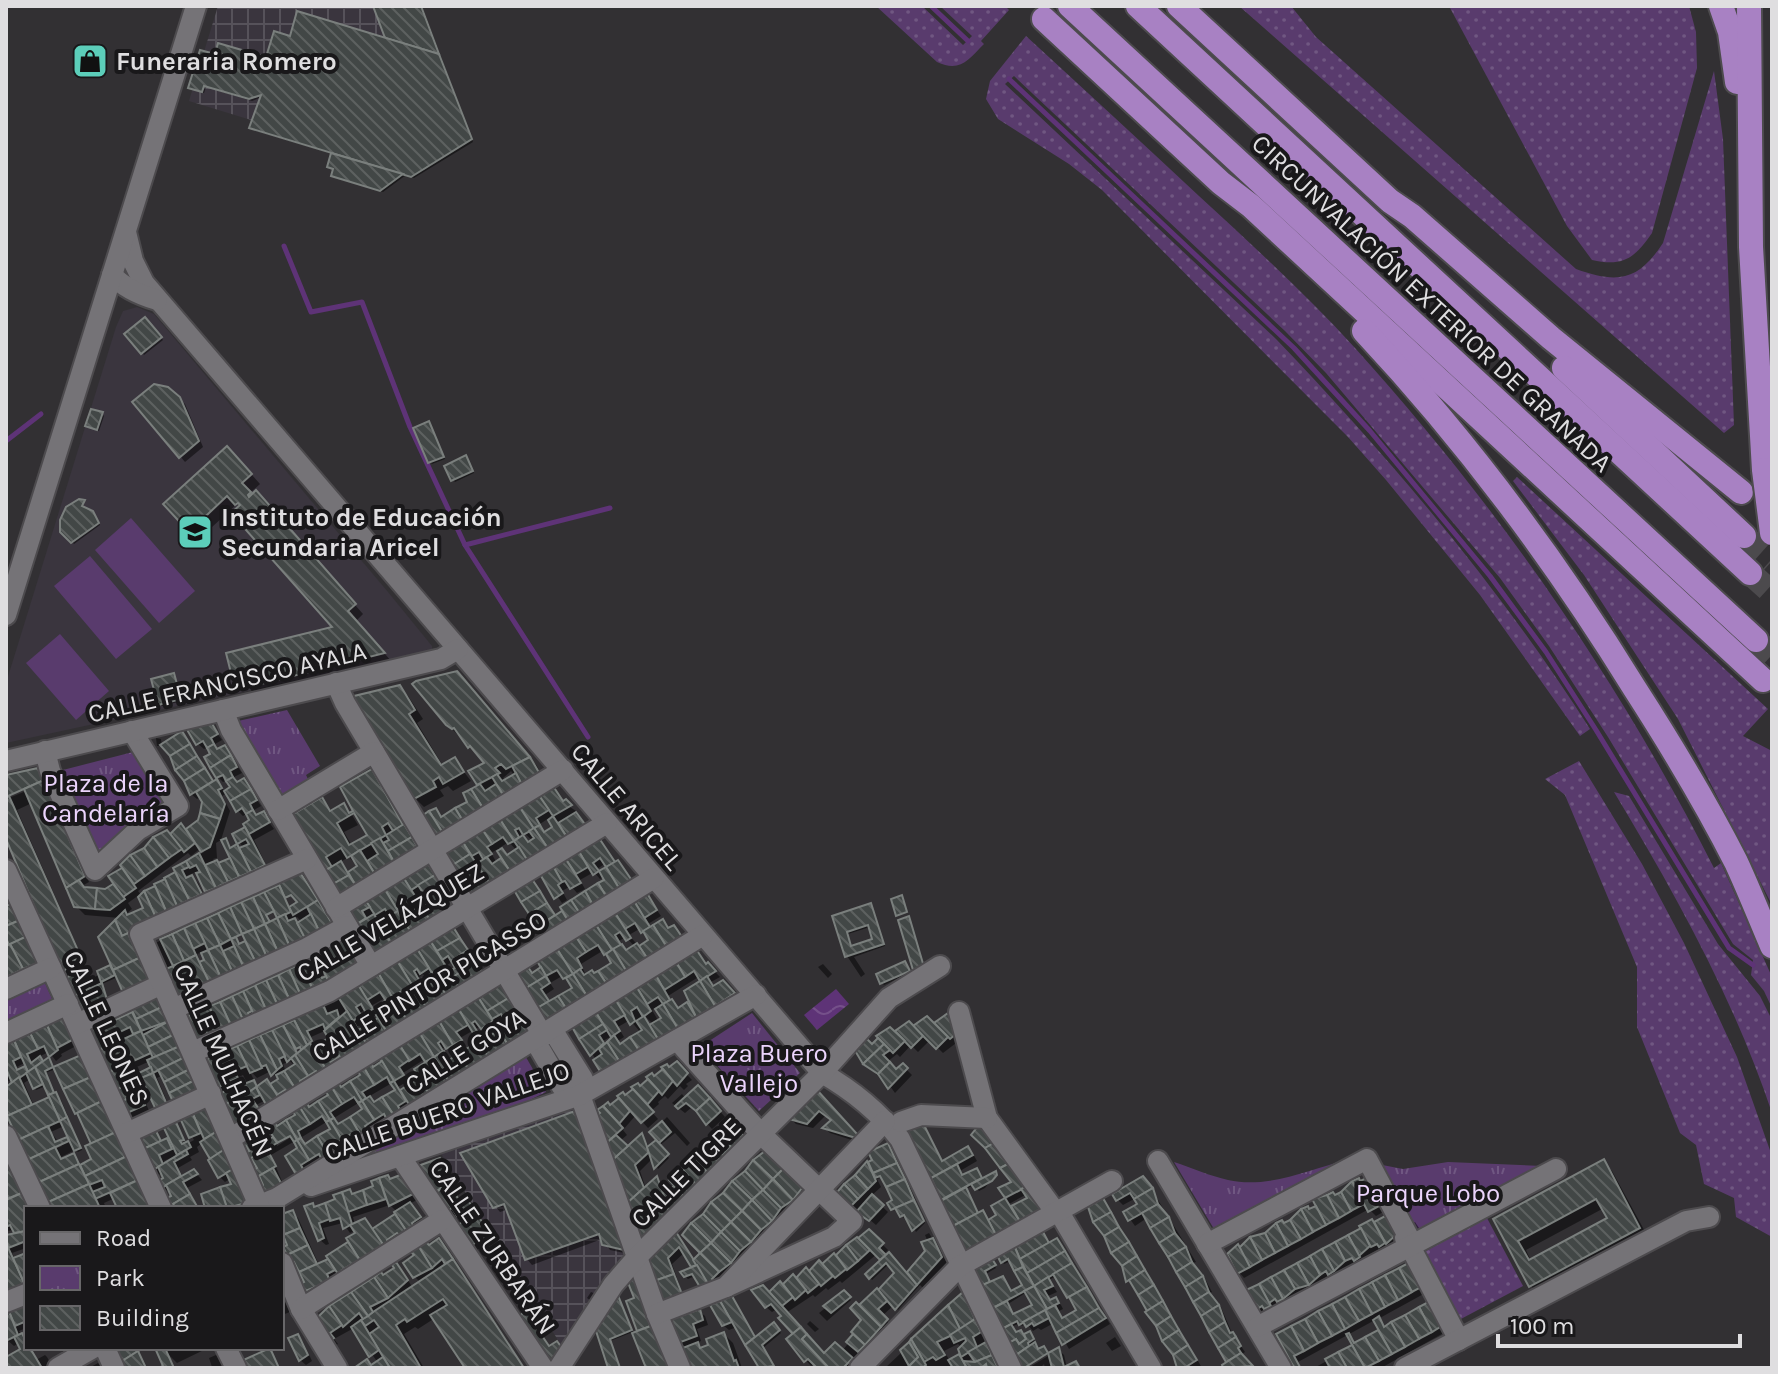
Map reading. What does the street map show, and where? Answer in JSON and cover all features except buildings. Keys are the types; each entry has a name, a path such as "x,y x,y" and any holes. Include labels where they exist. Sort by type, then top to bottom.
{"highway":[{"name":"CIRCUNVALACIÓN EXTERIOR DE GRANADA","path":"1070,6 1756,640"},
{"name":"CIRCUNVALACIÓN EXTERIOR DE GRANADA","path":"1138,6 1750,573"},
{"path":"1179,6 1390,201 1412,216 1562,347 1741,492"},
{"path":"1721,6 1730,32 1733,65 1749,138"},
{"path":"1749,6 1751,247 1764,470 1772,533"},
{"path":"1044,19 1221,183 1263,217 1763,680"},
{"path":"1221,183 1244,212 1312,276 1417,387 1471,451 1522,519 1591,617 1668,740 1736,862 1772,946"},
{"path":"1390,201 1407,223 1744,536"}],"street":[{"path":"6,615 196,6"},
{"name":"CALLE ARICEL","path":"126,232 142,289"},
{"name":"CALLE ARICEL","path":"112,275 120,284 142,289 160,301 822,1073 893,1121 1011,1368"},
{"path":"98,321 111,308 142,289"},
{"name":"CALLE FRANCISCO AYALA","path":"6,761 441,659 458,649"},
{"path":"336,683 542,1034 537,1044 562,1087 580,1095 657,1314 680,1368"},
{"path":"223,710 231,730 371,966"},
{"path":"45,751 50,771 95,870 138,830 178,806 132,731"},
{"path":"278,810 374,752"},
{"path":"173,1009 307,948 342,917 432,850 563,770"},
{"name":"CALLE VELÁZQUEZ","path":"193,1052 330,991 607,823"},
{"name":"CALLE MULHACÉN","path":"262,1205 140,934 307,859"},
{"name":"CALLE LEONES","path":"6,870 160,1206"},
{"name":"CALLE PINTOR PICASSO","path":"231,1138 654,878"},
{"name":"CALLE GOYA","path":"262,1205 703,935"},
{"name":"CALLE TIGRE","path":"559,1368 613,1285 638,1256 822,1073 889,998 940,966"},
{"path":"6,989 51,968"},
{"path":"77,1024 162,984"},
{"name":"CALLE BUERO VALLEJO","path":"262,1205 580,1095 756,995"},
{"path":"6,1033 68,1004"},
{"path":"959,1012 987,1118 1056,1211 1151,1368"},
{"path":"657,1314 726,1287 834,1237 852,1221 819,1193 761,1134 677,1040"},
{"path":"127,1133 211,1094"},
{"path":"726,1287 893,1121 921,1115 987,1118"},
{"path":"6,1136 39,1206"},
{"name":"CALLE ZURBARÁN","path":"400,1156 543,1368"},
{"path":"1207,1244 1367,1159 1459,1340"},
{"path":"1158,1161 1281,1368"},
{"path":"1257,1327 1556,1169"},
{"path":"860,1368 960,1266 1112,1181"},
{"path":"1405,1368 1686,1221 1709,1217"},
{"path":"301,1309 442,1220"},
{"path":"284,1268 301,1309 337,1368"},
{"path":"58,1368 90,1350"},
{"path":"227,1350 236,1368"}],"shaded area":[{"path":"218,6 420,6 407,168 189,101"},
{"name":"Instituto de Educación Secundaria Aricel","path":"137,307 154,314 388,592 432,646 432,651 6,743 6,683 116,327 123,311"},
{"path":"578,1105 630,1255 601,1284 563,1348 440,1152"}],"green space":[{"path":"876,6 922,6 963,45 972,36 940,6 1005,6 1009,10 981,41 984,44 973,55 963,63 952,66 937,62"},
{"path":"1239,6 1291,6 1316,37 1576,269 1604,277 1626,276 1636,272 1663,243 1714,71 1723,139 1734,425 1724,433"},
{"path":"1449,6 1689,6 1696,32 1697,68 1652,233 1634,254 1620,261 1592,260 1567,226"},
{"path":"1026,36 1259,251 1336,328 1407,408 1506,531 1596,661 1677,798 1714,868 1721,863 1772,977 1772,1008 1751,975 1753,960 1733,944 1549,646 1500,578 1326,373 1014,76 1005,84 1276,339 1361,431 1482,576 1590,729 1580,736 1480,595 1348,437 1102,190 1069,164 998,119 986,99 990,81"},
{"path":"1517,477 1768,709 1743,736 1772,751 1772,905 1678,719 1584,575 1513,481"},
{"path":"131,518 195,591 159,623 95,550"},
{"path":"90,556 152,629 116,659 54,586"},
{"path":"60,634 109,691 76,720 26,663"},
{"path":"287,710 320,766 306,775 309,781 283,797 238,721"},
{"name":"Plaza de la Candelaría","path":"133,752 141,758 166,800 93,856 59,771"},
{"path":"1579,761 1642,864 1684,943 1737,1057 1772,1156 1772,1237 1736,1217 1734,1198 1704,1184 1696,1145 1680,1133 1637,1027 1637,967 1565,795 1545,779"},
{"path":"1614,792 1629,796 1718,944 1760,996 1772,1020 1772,1113 1722,988 1660,870"},
{"path":"44,981 54,1003 6,1025 6,998"},
{"name":"Plaza Buero Vallejo","path":"752,1013 800,1073 759,1111 700,1047"},
{"path":"523,1052 546,1092 495,1117 338,1164"},
{"path":"1346,1160 1214,1229 1174,1162 1228,1180 1258,1182 1288,1177"},
{"name":"Parque Lobo","path":"1448,1162 1542,1166 1413,1232 1377,1164 1403,1169"},
{"path":"1487,1218 1523,1286 1459,1320 1422,1253"}],"water":[{"path":"836,989 849,1004 817,1030 804,1015"}],"waterway":[{"path":"931,6 968,41"},
{"path":"1009,79 1294,348 1370,431 1490,576 1546,652 1729,948 1753,965"},
{"path":"284,246 311,312 362,302 410,427 465,545 588,737"},
{"path":"6,441 41,414"},
{"path":"465,545 610,508"}],"tunnel":[{"path":"1744,536 1772,561"},
{"path":"1750,573 1772,593"},
{"path":"1756,640 1772,655"}],"place":[{"name":"Funeraria Romero","path":"90,61"},
{"name":"Instituto de Educación Secundaria Aricel","path":"195,532"}]}
